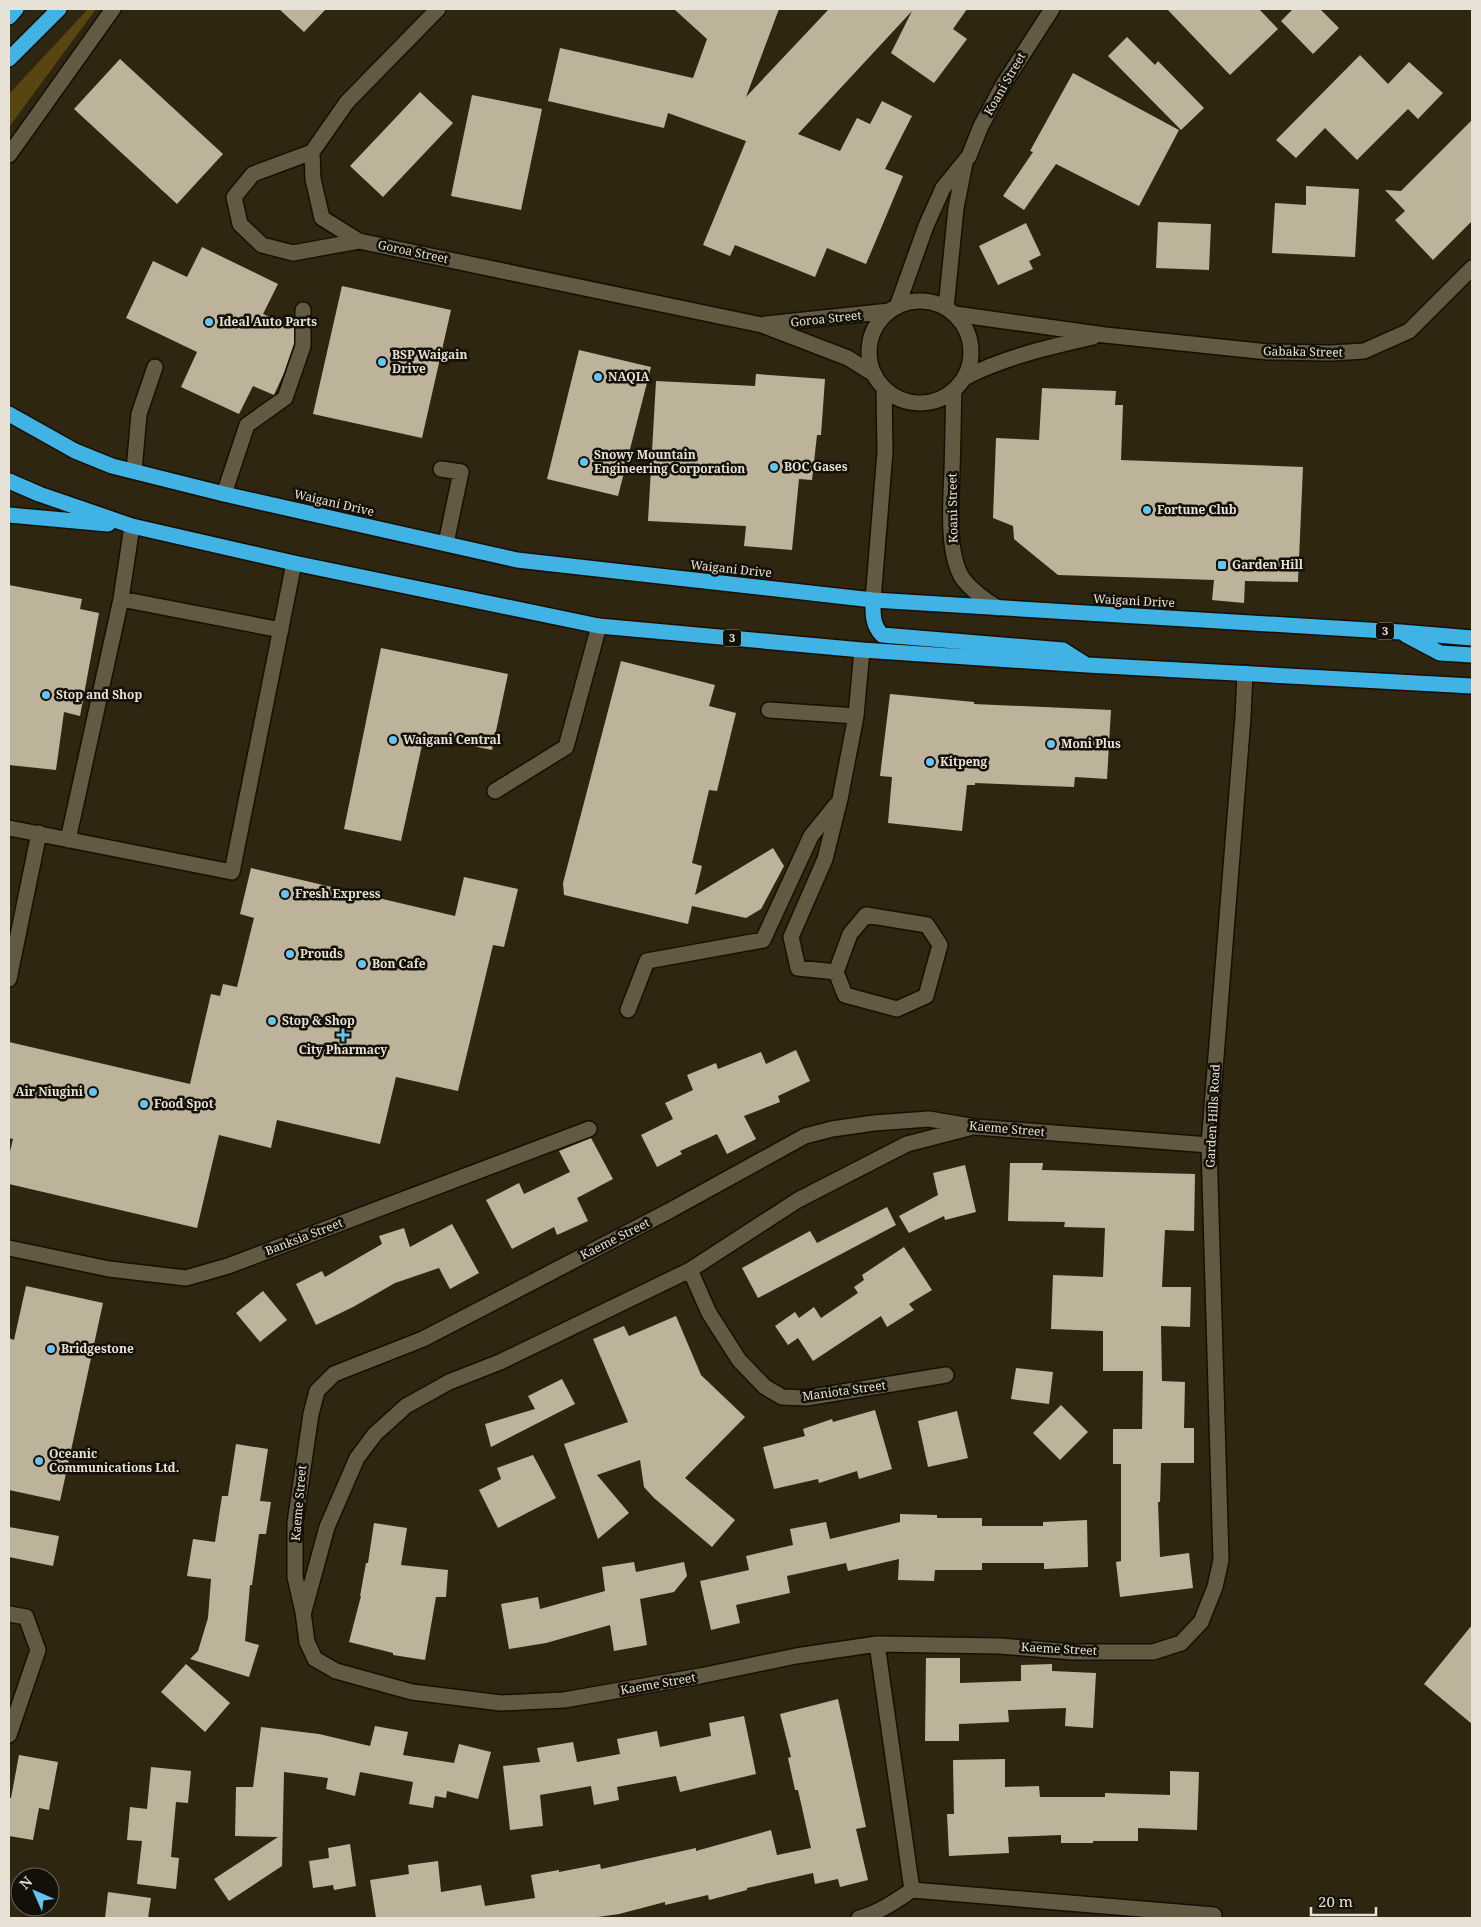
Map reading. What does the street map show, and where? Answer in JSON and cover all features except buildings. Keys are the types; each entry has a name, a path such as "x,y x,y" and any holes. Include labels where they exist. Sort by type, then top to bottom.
{"highway":[{"path":"9,17 16,9"},
{"path":"9,59 59,9"},
{"name":"Waigani Drive","path":"9,414 75,451 112,466 224,494 517,560 873,600 1472,638"},
{"name":"3","path":"9,481 39,494 132,526 294,564 599,626 862,650 1087,665 1472,686"},
{"path":"9,515 132,526"},
{"path":"873,600 873,620 876,628 882,635 1063,650 1087,665"},
{"path":"1401,632 1440,653 1472,656"}],"street":[{"path":"9,155 113,9"},
{"path":"359,241 293,253 262,244 240,224 234,197 253,174 312,152 347,102 438,9"},
{"name":"Koani Street","path":"950,311 956,208 965,164 981,126 1003,85 1052,9"},
{"name":"Goroa Street","path":"312,152 313,179 322,218 359,241 762,325 848,358 880,382"},
{"name":"Koani Street","path":"894,309 943,188 965,164"},
{"name":"Gabaka Street","path":"950,311 1104,335 1268,352 1332,353 1364,351 1409,331 1472,268"},
{"path":"927,302 950,311 965,328 971,344 971,361 964,378 954,390 941,398 927,403 912,402 897,398 880,382 871,364 871,341 875,329 894,309 907,303 927,302"},
{"name":"Goroa Street","path":"762,325 894,309"},
{"path":"224,494 247,425 284,398 303,346 304,310"},
{"name":"Gabaka Street","path":"964,378 989,365 1040,349 1104,335"},
{"path":"134,471 139,414 155,368"},
{"path":"873,600 885,452 880,382"},
{"name":"Koani Street","path":"954,390 951,494 954,553 962,578 979,595 998,608"},
{"path":"440,468 461,472 446,544"},
{"path":"68,840 121,599 132,526"},
{"path":"9,828 232,872 294,564"},
{"path":"121,599 281,630"},
{"path":"495,791 566,747 599,626"},
{"path":"836,972 798,968 791,937 825,859 840,799 856,716 862,650"},
{"name":"Garden Hills Road","path":"1220,1560 1209,1145 1243,727 1245,673"},
{"path":"769,710 856,716"},
{"path":"628,1010 647,960 763,940 811,836 840,799"},
{"path":"9,979 39,834"},
{"path":"866,915 927,925 940,945 926,996 897,1009 844,995 836,972 850,934 866,915"},
{"name":"Kaeme Street","path":"1209,1145 976,1127 929,1119 866,1124 832,1129 805,1136 669,1211 423,1339 334,1374 317,1391 311,1414 296,1514 295,1577 308,1642 315,1659 336,1671 412,1692 501,1703 564,1700 700,1676 796,1656 877,1644 1000,1646 1073,1652 1153,1652 1181,1643 1201,1622 1215,1587 1220,1560"},
{"path":"303,1612 327,1527 358,1458 375,1434 406,1406 449,1382 500,1362 690,1270 798,1200 907,1144 976,1127"},
{"name":"Banksia Street","path":"9,1248 109,1268 186,1278 236,1263 589,1129"},
{"name":"Maniota Street","path":"690,1270 709,1313 739,1360 765,1387 782,1397 806,1398 946,1375"},
{"path":"9,1614 26,1617 38,1650 9,1735"},
{"path":"877,1644 912,1890"},
{"path":"859,1918 869,1916 912,1890 1214,1915"}],"shaded area":[{"path":"88,9 96,9 9,127 9,94"}],"place":[{"name":"Ideal Auto Parts","path":"209,322"},
{"name":"BSP Waigain Drive","path":"382,362"},
{"name":"NAQIA","path":"598,377"},
{"name":"Snowy Mountain Engineering Corporation","path":"584,462"},
{"name":"BOC Gases","path":"774,467"},
{"name":"Fortune Club","path":"1147,510"},
{"name":"Garden Hill","path":"1222,565"},
{"name":"Stop and Shop","path":"46,695"},
{"name":"Waigani Central","path":"393,740"},
{"name":"Moni Plus","path":"1051,744"},
{"name":"Kitpeng","path":"930,762"},
{"name":"Fresh Express","path":"285,894"},
{"name":"Prouds","path":"290,954"},
{"name":"Bon Cafe","path":"362,964"},
{"name":"Stop & Shop","path":"272,1021"},
{"name":"City Pharmacy","path":"343,1035"},
{"name":"Air Niugini","path":"93,1092"},
{"name":"Food Spot","path":"144,1104"},
{"name":"Bridgestone","path":"51,1349"},
{"name":"Oceanic Communications Ltd.","path":"39,1461"}]}
